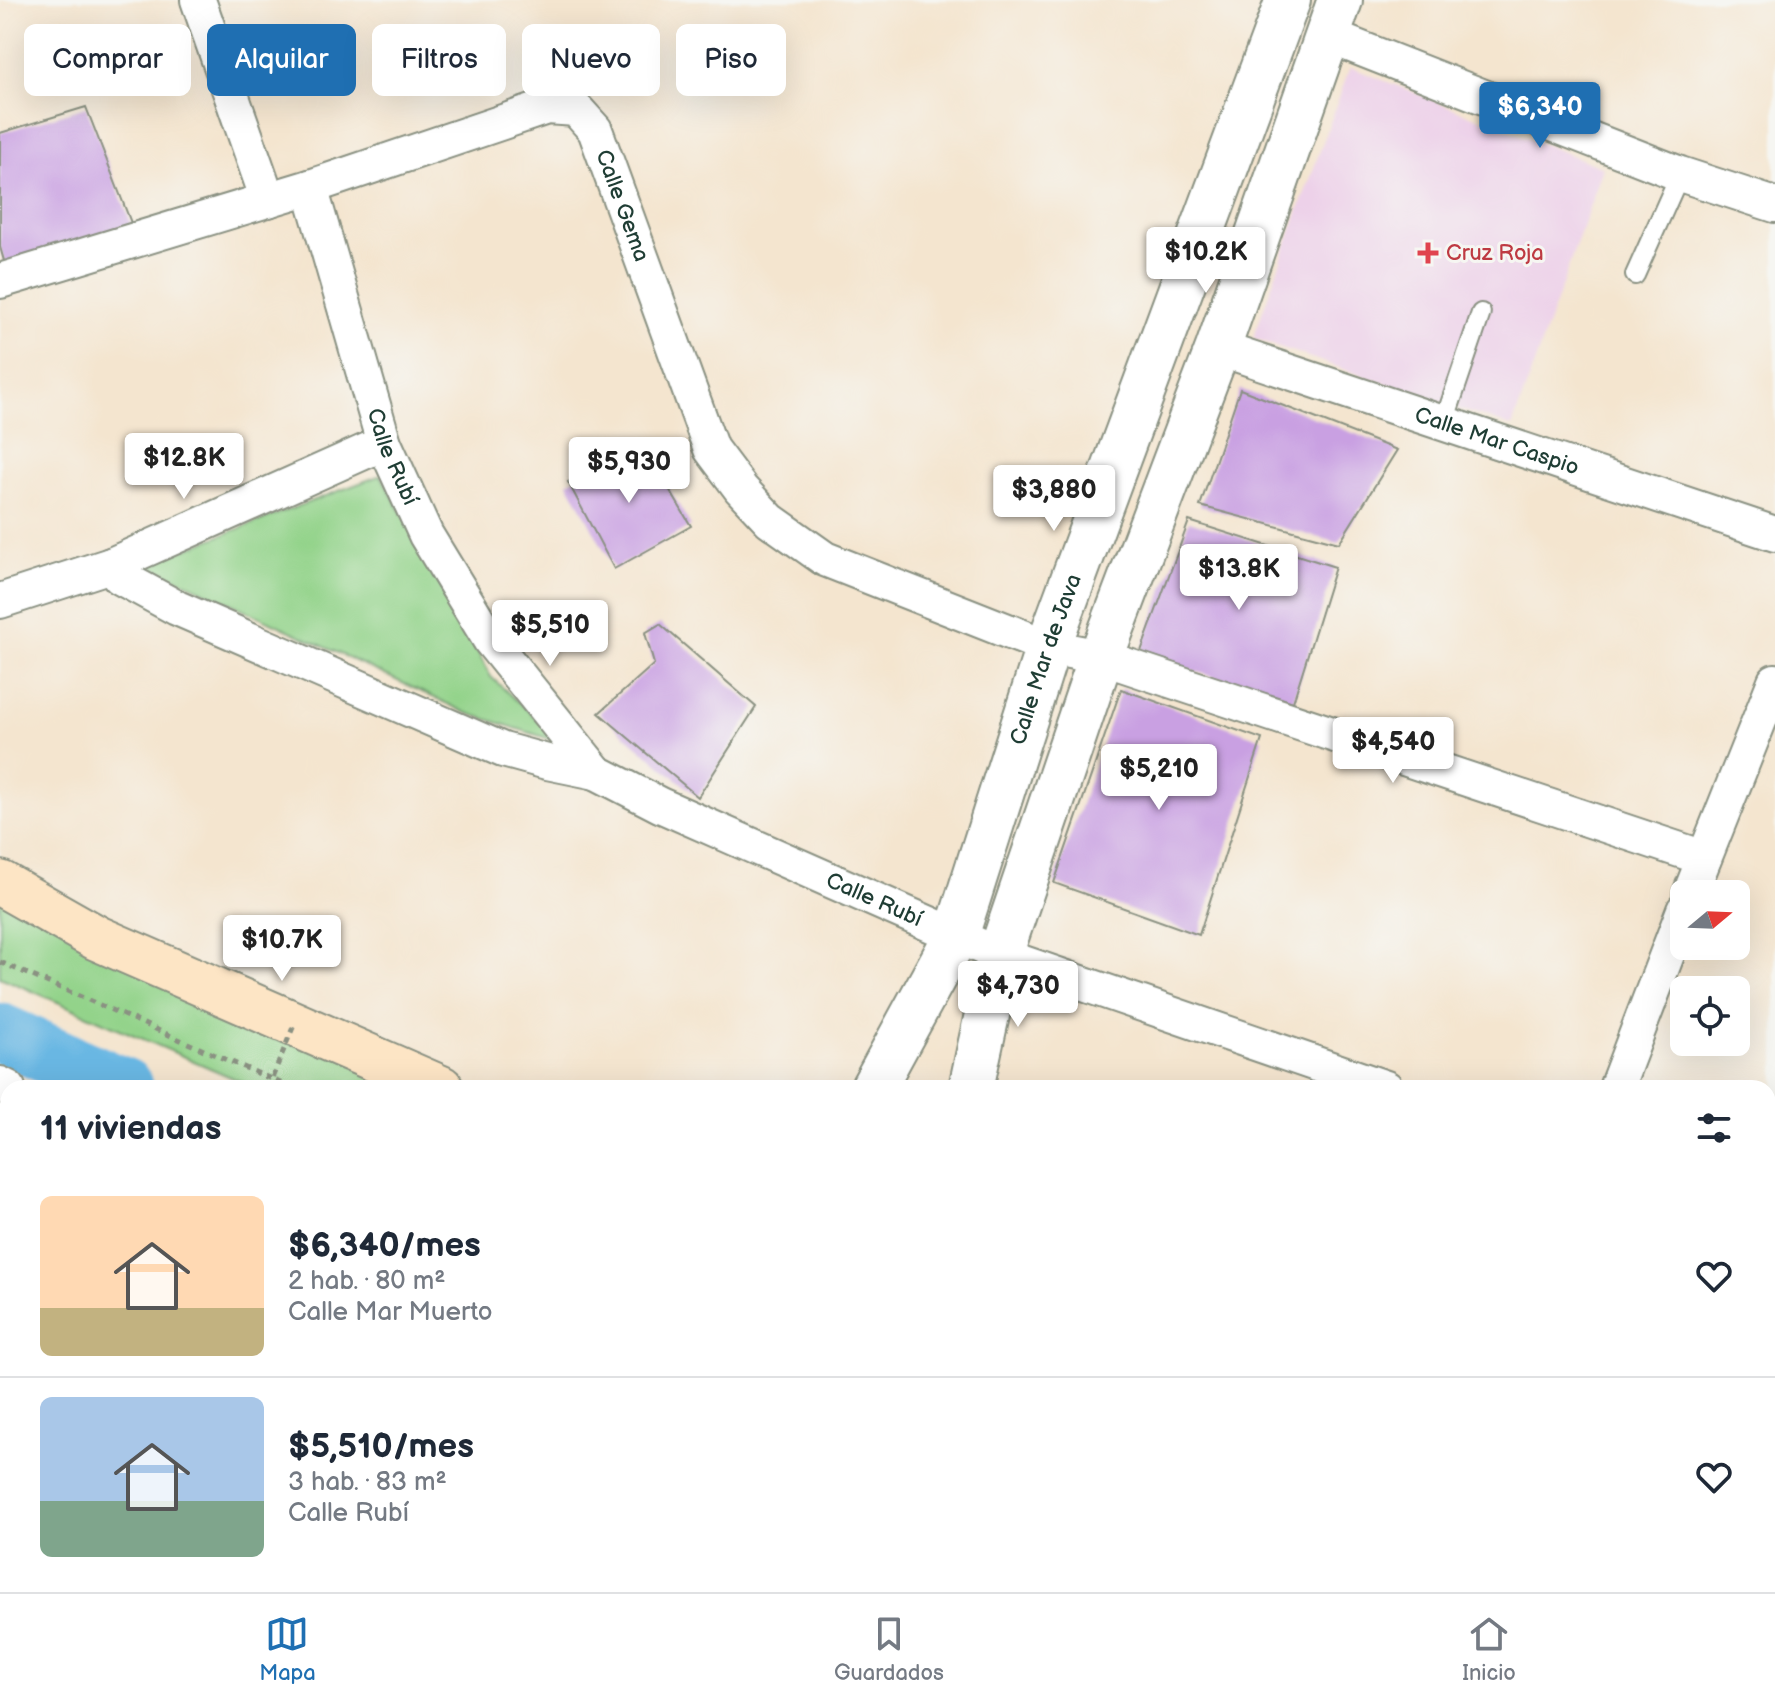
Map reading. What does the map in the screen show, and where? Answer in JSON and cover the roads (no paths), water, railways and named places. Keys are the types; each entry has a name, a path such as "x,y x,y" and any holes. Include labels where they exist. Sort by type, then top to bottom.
{"main road":[{"path":"0,883 97,938 422,1080"}],"street":[{"path":"198,0 268,200"},
{"name":"Calle Mar de Java","path":"877,1080 956,936 1048,647 1288,0"},
{"path":"973,1080 1000,955 1101,657 1218,348 1333,17 1680,174 1775,205"},
{"name":"Calle Gema","path":"0,281 310,187 547,107 576,109 595,130 711,449 741,489 770,520 825,559 1048,647 1101,657 1704,858"},
{"name":"Calle Rubí","path":"310,187 384,443 426,535 490,640 596,772"},
{"path":"1194,253 1243,274"},
{"name":"Calle Mar Caspio","path":"1218,348 1775,534"},
{"path":"0,601 111,565 384,443"},
{"name":"Calle Rubí","path":"111,565 120,577 177,608 503,750 596,772 674,811 1000,955 1363,1080"},
{"path":"1695,880 1775,681"},
{"path":"1619,1080 1670,947"}],"lane":[{"path":"1635,275 1680,174"},
{"path":"1444,422 1481,313"}],"waterway":[{"path":"0,1033 106,1080"}],"place":[{"name":"Cruz Roja","path":"1428,253"}]}
